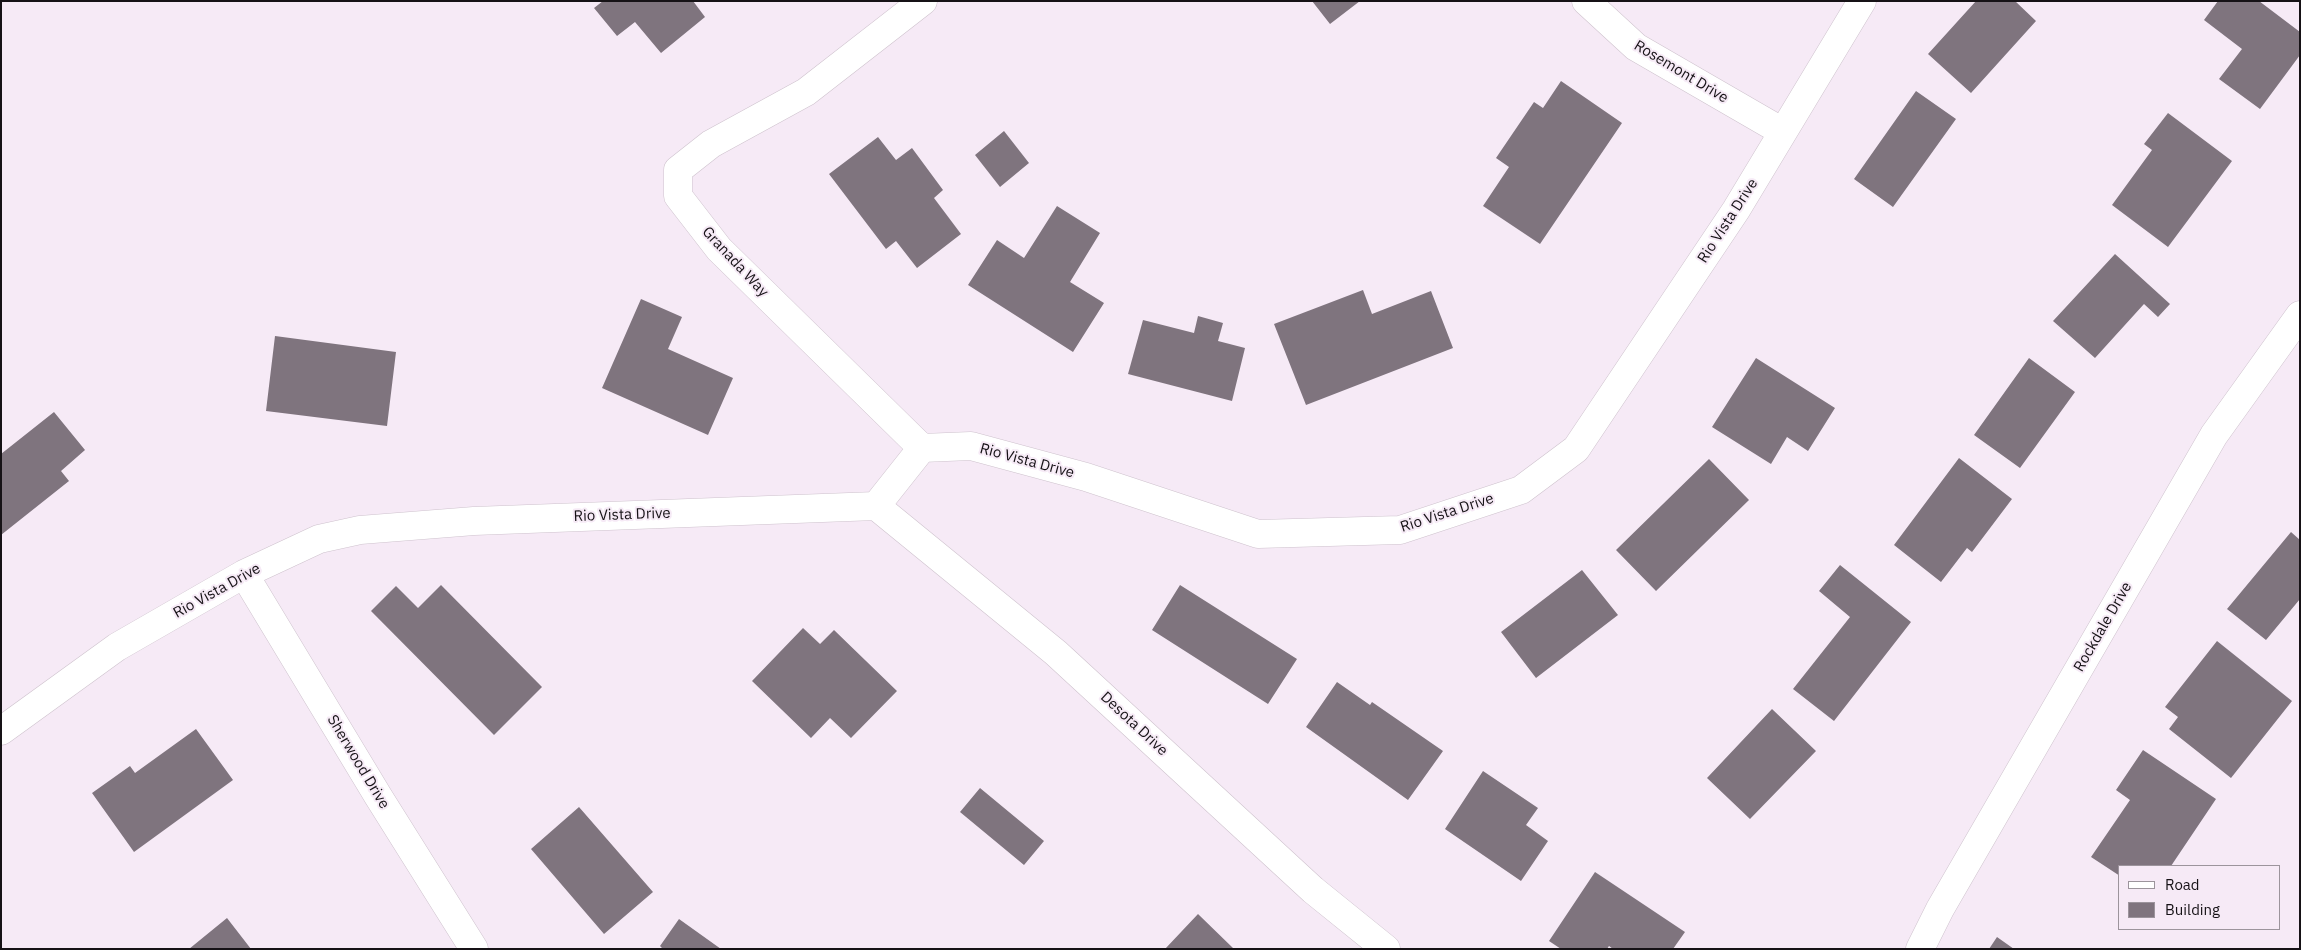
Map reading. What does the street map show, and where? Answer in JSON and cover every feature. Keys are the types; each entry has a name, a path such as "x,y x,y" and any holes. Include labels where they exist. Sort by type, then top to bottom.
{"street":[{"name":"Granada Way","path":"922,448 719,249 678,196 678,170 711,144 806,92 923,1"},
{"name":"Rosemont Drive","path":"1586,1 1636,47 1783,132"},
{"name":"Rio Vista Drive","path":"922,448 970,446 1086,477 1258,534 1400,530 1521,490 1576,449 1736,210 1862,1"},
{"name":"Rockdale Drive","path":"1920,949 1940,909 2214,435 2300,315"},
{"path":"876,506 922,448"},
{"name":"Rio Vista Drive","path":"1,731 117,647 244,574 319,539 360,530 474,521 876,506"},
{"name":"Desota Drive","path":"876,506 1056,653 1313,890 1386,949"},
{"name":"Sherwood Drive","path":"244,574 378,796 474,949"}],"building":[{"path":"603,1 693,1 705,17 661,53 635,22 617,36 594,8"},
{"path":"1312,1 1360,1 1330,24"},
{"path":"1976,1 2015,1 2036,21 1971,93 1928,54"},
{"path":"2218,1 2259,1 2300,32 2300,55 2260,109 2219,79 2242,49 2204,20"},
{"path":"1561,81 1622,123 1540,244 1483,206 1509,167 1496,158 1534,102 1543,108"},
{"path":"1916,91 1956,119 1893,207 1854,179"},
{"path":"2168,113 2232,161 2168,247 2112,205 2152,150 2144,144"},
{"path":"1004,131 1029,163 1000,187 975,155"},
{"path":"878,137 896,160 912,148 943,190 934,198 961,234 917,268 896,241 886,249 829,174"},
{"path":"1057,206 1100,233 1070,282 1104,303 1073,352 968,285 997,240 1024,258"},
{"path":"2115,254 2170,304 2158,317 2144,304 2095,358 2053,321"},
{"path":"1363,290 1372,314 1431,291 1453,348 1306,405 1274,324"},
{"path":"641,299 682,317 668,349 733,378 708,435 602,388"},
{"path":"1198,316 1223,323 1218,341 1245,348 1232,401 1128,374 1143,320 1194,333"},
{"path":"275,336 396,352 387,426 266,411"},
{"path":"1756,358 1835,408 1808,451 1787,437 1771,464 1712,427"},
{"path":"2029,358 2075,392 2020,468 1974,435"},
{"path":"54,412 85,450 61,471 69,481 1,535 1,454"},
{"path":"1959,458 2012,499 1972,552 1967,548 1941,582 1894,545"},
{"path":"1709,459 1749,500 1656,591 1616,550"},
{"path":"2291,532 2300,540 2300,599 2266,640 2227,609"},
{"path":"1840,565 1911,622 1834,721 1793,689 1850,617 1819,591"},
{"path":"1582,570 1618,615 1536,678 1501,632"},
{"path":"441,585 542,687 494,735 371,611 396,586 418,608"},
{"path":"1180,585 1297,659 1268,704 1152,630"},
{"path":"803,628 820,644 834,630 897,691 851,738 830,718 811,738 752,681"},
{"path":"2217,641 2292,701 2231,778 2169,729 2178,717 2165,707"},
{"path":"1337,682 1370,705 1372,702 1443,751 1408,800 1306,727"},
{"path":"1772,709 1816,751 1750,819 1707,778"},
{"path":"196,729 233,780 134,852 92,793 130,766 135,773"},
{"path":"2143,750 2216,799 2172,865 2118,865 2118,875 2091,857 2130,800 2116,790"},
{"path":"1483,771 1538,808 1526,825 1548,841 1521,881 1445,829"},
{"path":"980,788 1044,841 1024,865 960,812"},
{"path":"579,807 653,892 604,934 531,849"},
{"path":"1595,872 1685,932 1673,949 1613,949 1609,946 1607,949 1561,949 1549,941"},
{"path":"1198,914 1234,949 1165,949"},
{"path":"227,918 251,949 189,949"},
{"path":"679,919 721,949 663,949 660,946"},
{"path":"1997,937 2014,949 1989,949"}]}
